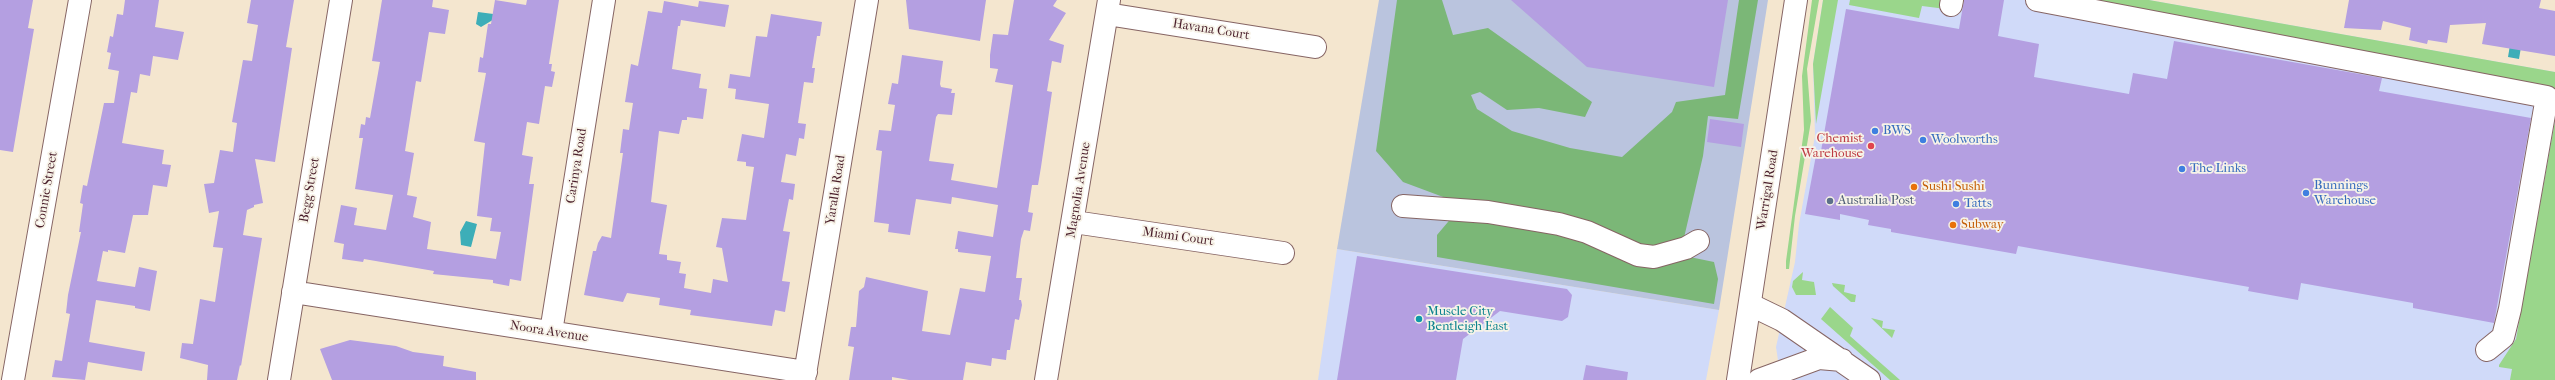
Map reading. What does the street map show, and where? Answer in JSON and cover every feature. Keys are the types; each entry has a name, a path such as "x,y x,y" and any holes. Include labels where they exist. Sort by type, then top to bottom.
{"main road":[{"name":"Connie Street","path":"13,380 80,0"},
{"name":"Begg Street","path":"279,380 342,0"},
{"name":"Carinya Road","path":"550,332 604,0"},
{"name":"Yaralla Road","path":"805,376 867,0"},
{"name":"Warrigal Road","path":"1738,380 1751,305 1796,0"},
{"path":"2037,0 2547,97 2510,309 2503,337 2487,350"},
{"name":"Havana Court","path":"1106,4 1315,46"},
{"name":"Magnolia Avenue","path":"1046,380 1074,222 1106,4"},
{"path":"1403,206 1488,212 1559,224 1587,232 1638,255 1654,257 1686,248 1698,241"},
{"name":"Miami Court","path":"1074,222 1283,253"},
{"name":"Noora Avenue","path":"293,292 550,332 805,376"},
{"path":"1751,305 1782,320 1842,360 1868,380"},
{"path":"1759,380 1819,358 1842,360"}],"shaded area":[{"path":"1379,0 1768,0 1719,310 1337,249"},
{"name":"The Links","path":"1823,0 2149,0 2555,72 2555,203 2527,380 1781,380 1776,347 1795,262 1799,224 1815,136 1813,64"},
{"path":"1337,249 1719,310 1706,380 1318,380"}],"green space":[{"path":"1397,0 1442,0 1453,35 1488,28 1592,102 1585,117 1539,108 1507,110 1480,92 1471,95 1477,109 1512,131 1570,148 1622,157 1672,112 1676,102 1725,95 1739,0 1758,0 1738,119 1708,116 1703,156 1680,255 1714,262 1718,279 1714,304 1437,257 1437,235 1453,216 1454,201 1403,182 1376,151"},
{"path":"1812,0 1819,0 1807,69 1811,121 1795,216 1789,269 1786,269 1804,130 1802,76"},
{"path":"1823,0 1838,0 1816,124 1813,64"},
{"path":"1850,0 1948,0 1946,9 1922,6 1919,18 1849,5"},
{"path":"2064,0 2149,0 2555,72 2555,88"},
{"path":"2555,121 2555,380 2510,380 2512,369 2499,367 2499,365 2516,339"},
{"path":"1803,272 1802,280 1814,282 1816,295 1796,295 1792,287 1793,281"},
{"path":"1832,283 1845,285 1844,292 1856,295 1855,302 1851,302 1833,286"},
{"path":"1830,307 1853,328 1850,336 1900,380 1890,380 1821,319"},
{"path":"1871,318 1883,321 1882,328 1895,330 1892,338"}],"water":[{"path":"478,12 501,15 481,27 476,24"},
{"path":"2512,33 2522,41 2519,59 2508,57"},
{"path":"466,221 477,224 471,247 461,245 460,232"}],"building":[{"path":"0,0 33,0 28,28 34,29 13,152 0,150"},
{"path":"125,0 159,0 155,27 184,32 178,60 153,56 150,76 140,74 137,93 131,92 122,143 164,150 162,164 171,165 167,187 153,185 148,215 133,215 125,253 108,250 108,252 103,251 97,281 135,287 139,267 157,271 150,311 135,308 135,306 96,300 89,342 145,352 142,371 88,362 85,380 52,377 55,360 62,361 70,314 66,313 68,295 81,232 79,232 83,204 80,203 83,185 87,186 104,103 114,103 119,71 108,69 111,53 107,52 110,36 113,37 117,14 123,15"},
{"path":"251,0 294,0 286,47 292,48 275,162 255,159 263,203 254,205 254,207 247,210 243,235 262,238 241,366 240,365 237,380 207,380 208,365 180,358 182,343 193,344 200,299 215,302 223,248 213,247 219,211 209,213 204,184 214,183 220,150 233,152 237,123 232,122 243,60 252,61 258,25 247,23"},
{"path":"382,0 433,0 432,7 449,10 445,34 429,32 421,82 416,81 405,151 414,153 407,195 417,197 413,217 431,222 427,249 496,259 501,232 490,231 492,218 477,216 485,143 474,141 486,73 478,72 480,57 483,58 488,24 491,24 495,0 526,5 527,0 559,0 549,64 552,64 551,71 555,72 552,87 545,86 539,124 527,122 522,155 533,157 529,184 534,184 521,281 510,279 509,286 493,283 493,280 433,274 434,271 364,259 363,262 342,259 344,244 334,242 341,205 357,208 354,225 386,230 393,195 355,189 363,138 359,138 361,124 365,125 366,117 370,118 380,62 372,61"},
{"path":"906,0 986,0 980,41 909,29"},
{"path":"1014,0 1057,0 1053,6 1066,13 1049,40 1064,45 1061,63 1052,61 1047,91 1052,92 1041,167 1038,185 1032,185 1028,212 1033,213 1030,231 1024,230 1021,239 1016,278 1022,278 1019,300 1021,300 1022,305 1019,320 1015,319 1010,350 1007,350 1006,360 992,358 991,366 966,362 963,380 909,380 892,377 892,380 849,380 854,347 848,346 851,327 856,327 859,291 864,287 866,277 928,291 922,331 950,335 960,288 985,292 991,256 958,252 958,249 955,249 958,231 993,237 998,205 952,197 951,204 916,199 910,235 888,232 889,224 874,222 882,151 876,150 879,130 891,131 895,105 888,104 892,83 898,84 902,55 943,61 940,84 941,87 952,89 951,93 955,93 952,115 938,114 936,117 929,161 954,164 951,180 997,188 1013,85 995,82 998,69 990,68 990,55 993,34 1008,35"},
{"path":"1511,0 1728,0 1714,87 1587,67"},
{"path":"1964,0 2004,0 1998,36 2039,44 2034,77 2129,94 2133,73 2167,79 2174,41 2382,78 2379,91 2531,118 2494,323 2413,308 2413,303 2301,283 2298,300 2248,291 2249,287 2018,246 2016,254 1891,232 1891,229 1868,225 1869,220 1840,214 1840,220 1805,214 1817,150 1821,151 1846,9 1959,29"},
{"path":"2349,0 2541,0 2539,8 2555,11 2555,56 2482,44 2486,23 2450,25 2447,43 2428,40 2427,44 2409,40 2411,28 2383,21 2381,30 2344,28"},
{"path":"664,1 698,7 699,1 729,5 725,27 681,20 680,26 678,26 672,69 701,74 699,88 707,89 703,119 687,117 687,120 682,120 679,134 659,131 651,202 667,205 659,254 667,255 667,260 681,262 679,273 686,274 684,288 711,293 713,279 728,282 722,248 716,247 722,218 746,220 754,167 746,166 746,162 737,161 742,134 764,138 769,104 735,99 736,89 728,88 730,74 750,77 756,36 767,37 771,14 822,22 820,36 817,36 812,68 815,68 813,83 804,82 798,123 806,124 804,139 799,138 796,156 786,154 781,182 795,184 793,200 789,199 783,231 790,232 782,281 790,282 785,312 775,310 772,326 690,315 691,310 659,305 660,298 627,293 623,302 584,295 593,251 596,251 602,236 611,238 623,153 620,153 623,129 629,130 633,103 625,102 631,64 638,66 648,11 662,13"},
{"path":"1710,119 1744,124 1741,147 1707,142"},
{"name":"Muscle City Bentleigh East","path":"1357,256 1567,289 1572,295 1568,317 1562,321 1500,311 1463,339 1456,380 1337,380"},
{"path":"350,340 396,346 413,352 444,356 443,366 476,372 476,380 332,380 320,349"},
{"path":"1586,365 1628,372 1627,380 1583,380"}],"place":[{"name":"BWS","path":"1875,131"},
{"name":"Woolworths","path":"1923,140"},
{"name":"Chemist Warehouse","path":"1871,146"},
{"name":"The Links","path":"2182,169"},
{"name":"Sushi Sushi","path":"1914,187"},
{"name":"Bunnings Warehouse","path":"2306,193"},
{"name":"Australia Post","path":"1830,201"},
{"name":"Tatts","path":"1956,204"},
{"name":"Subway","path":"1953,225"},
{"name":"Muscle City Bentleigh East","path":"1419,319"}]}
